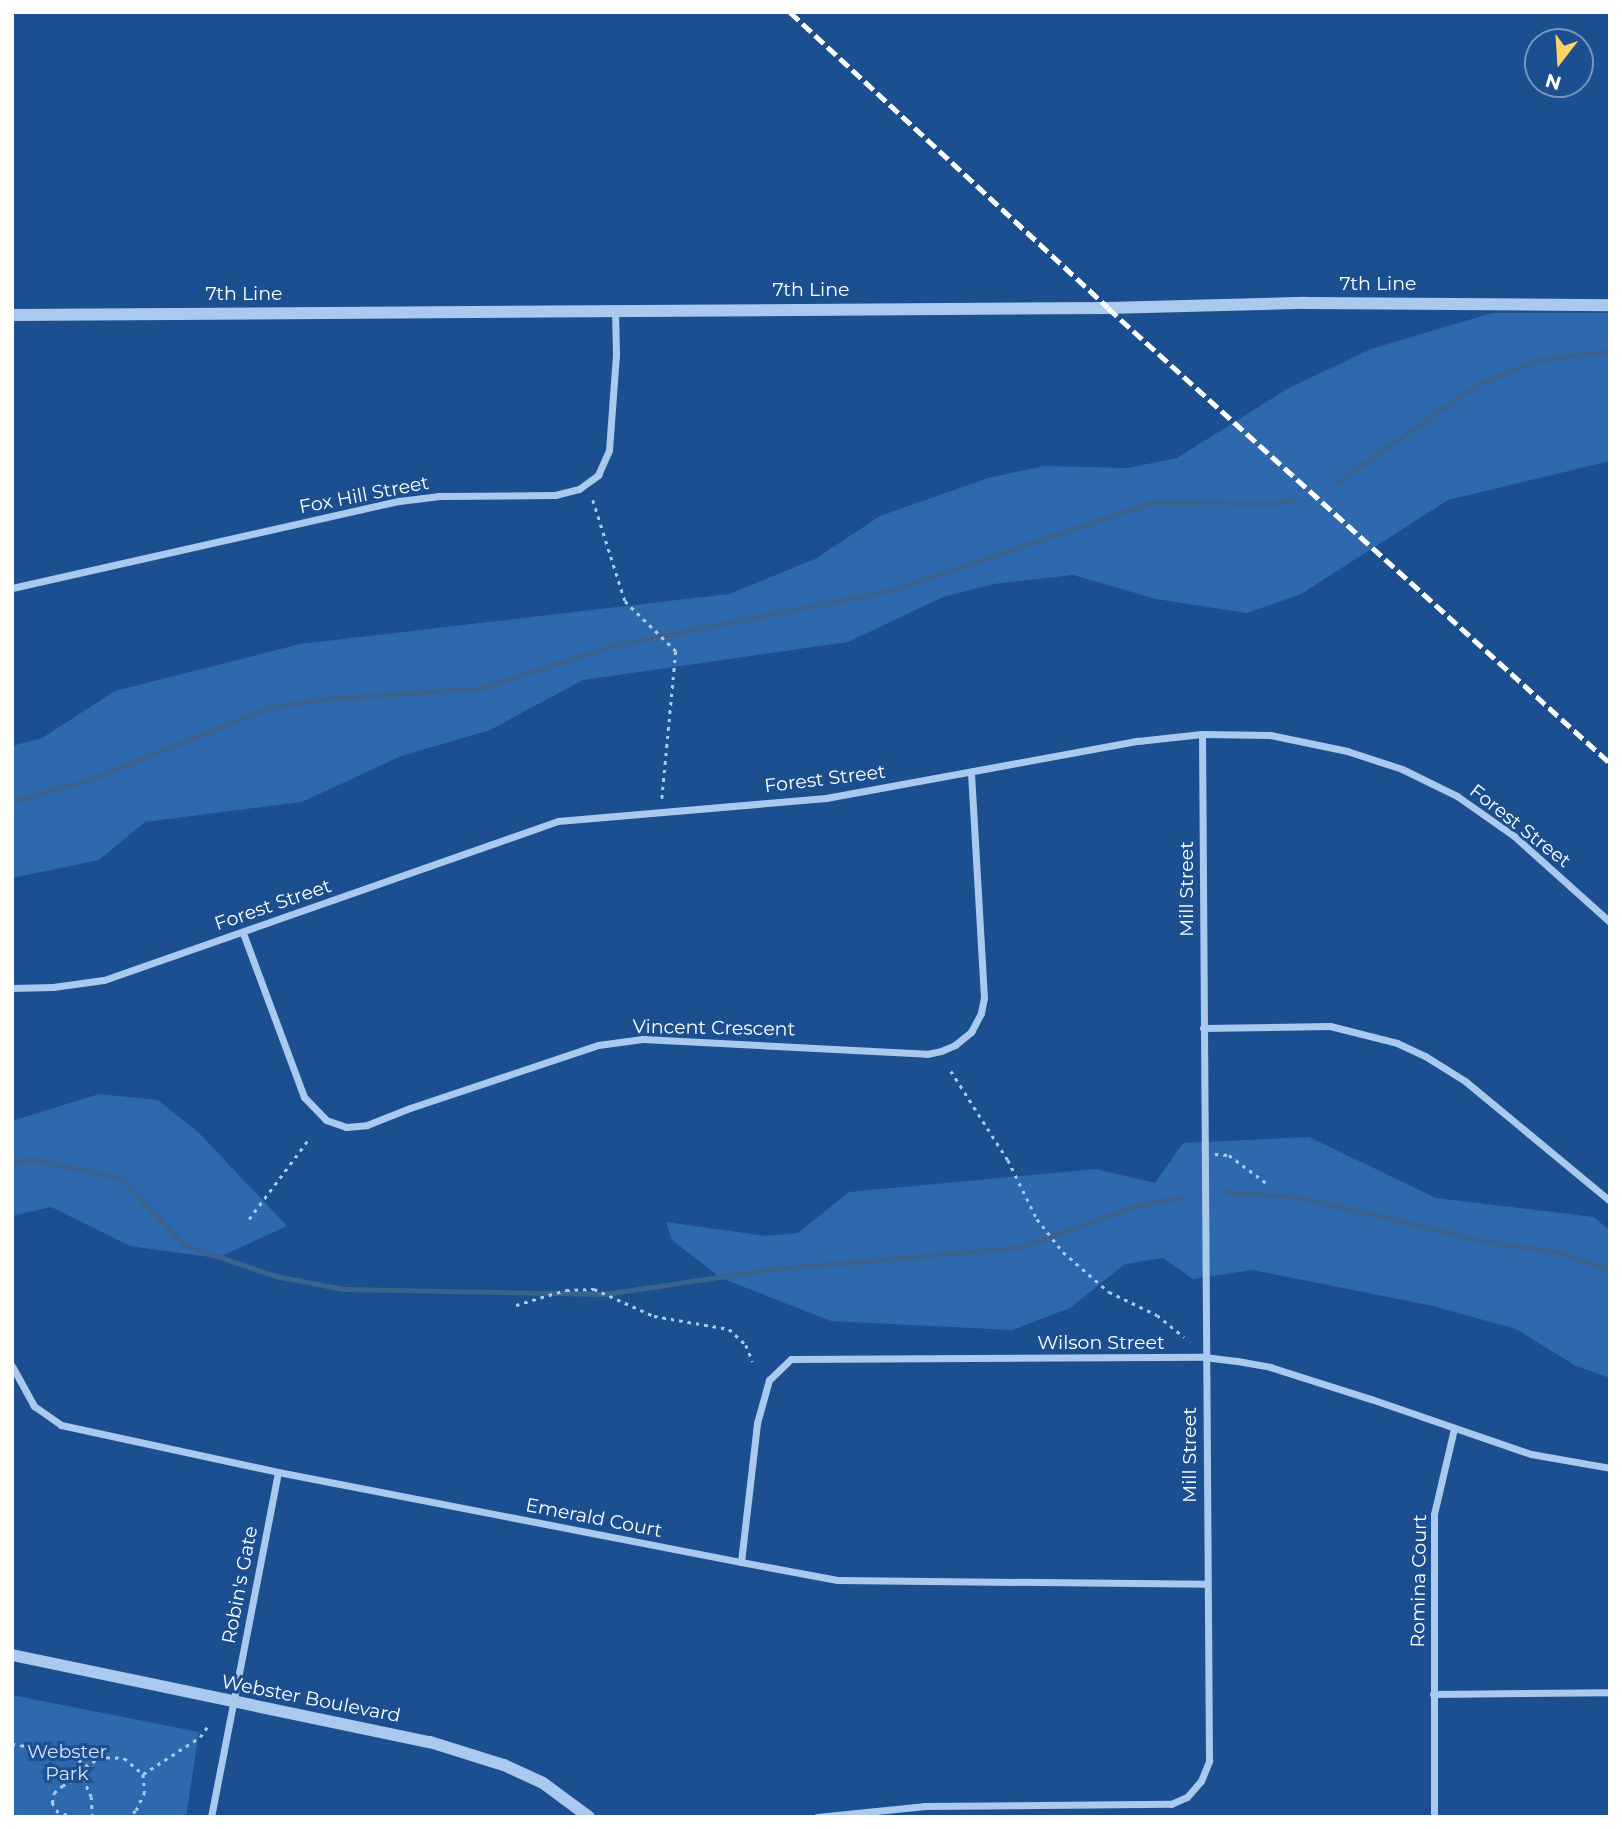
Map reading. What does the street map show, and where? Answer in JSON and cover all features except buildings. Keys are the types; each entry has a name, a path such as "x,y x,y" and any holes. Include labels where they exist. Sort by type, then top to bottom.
{"street":[{"name":"7th Line","path":"12,315 1108,308 1305,303 1610,305"},
{"name":"Fox Hill Street","path":"12,588 409,499 555,495 579,489 598,475 609,450 616,354 614,310"},
{"name":"Forest Street","path":"12,988 52,987 104,980 558,821 826,798 1138,741 1202,734 1270,735 1347,751 1402,769 1457,796 1514,836 1610,922"},
{"name":"Mill Street","path":"817,1817 925,1805 1171,1804 1187,1797 1201,1781 1209,1761 1204,1357 1202,734"},
{"name":"Vincent Crescent","path":"243,933 304,1097 326,1121 346,1127 367,1125 598,1045 643,1039 934,1053 956,1045 971,1032 981,1013 984,998 971,773"},
{"path":"1203,1028 1330,1026 1397,1043 1426,1056 1465,1082 1610,1201"},
{"name":"Wilson Street","path":"741,1562 757,1423 769,1380 791,1359 1204,1357 1270,1367 1531,1454 1610,1468"},
{"name":"Emerald Court","path":"12,1366 34,1406 61,1425 278,1472 837,1580 1206,1584"},
{"name":"Romina Court","path":"1434,1817 1434,1514 1454,1429"},
{"name":"Robin's Gate","path":"211,1817 278,1472"},
{"name":"Webster Boulevard","path":"12,1655 232,1703 430,1742 475,1756 543,1783 589,1817"},
{"path":"1433,1694 1610,1692"}],"path":[{"path":"593,500 625,601 676,651 662,810"},
{"path":"951,1071 1008,1160 1037,1219 1063,1252 1109,1292 1157,1315 1184,1337"},
{"path":"249,1219 308,1140"},
{"path":"1205,1154 1230,1155 1269,1185"},
{"path":"516,1305 566,1290 594,1289 654,1316 729,1329 746,1345 753,1362"},
{"path":"143,1774 200,1737 208,1726"},
{"path":"12,1744 64,1751 89,1766"},
{"path":"75,1817 58,1813 52,1802 54,1793 81,1776 98,1757 124,1758 143,1774 145,1792 136,1811 129,1816"},
{"path":"81,1776 90,1797 92,1817"}],"green space":[{"path":"1492,313 1610,313 1610,461 1448,500 1301,594 1247,613 1156,599 1073,575 994,584 943,597 848,642 583,680 490,730 401,756 302,802 145,822 99,860 12,878 12,746 42,738 115,691 300,644 729,594 815,559 880,516 988,478 1044,466 1128,468 1177,458 1287,389 1371,349"},
{"path":"99,1094 158,1100 200,1134 287,1226 217,1258 130,1246 51,1207 12,1216 12,1121"},
{"path":"1309,1137 1436,1198 1594,1217 1610,1231 1610,1378 1576,1366 1516,1329 1433,1306 1252,1270 1193,1279 1163,1258 1125,1264 1070,1308 1012,1330 831,1321 721,1278 672,1240 666,1222 765,1236 798,1233 849,1192 1096,1169 1155,1183 1183,1143"},
{"name":"Webster Park","path":"12,1695 199,1732 186,1817 12,1817"}],"waterway":[{"path":"1337,482 1478,384 1537,360 1610,351"},
{"path":"12,801 83,782 267,708 324,699 481,688 615,645 893,590 1151,502 1276,503 1296,499"},
{"path":"12,1163 32,1159 120,1178 185,1245 275,1276 344,1289 605,1294 772,1269 1021,1247 1134,1206 1180,1197"},
{"path":"1225,1192 1299,1197 1483,1241 1557,1252 1610,1270"}],"railway":[{"path":"790,12 1108,308 1610,763"}]}
